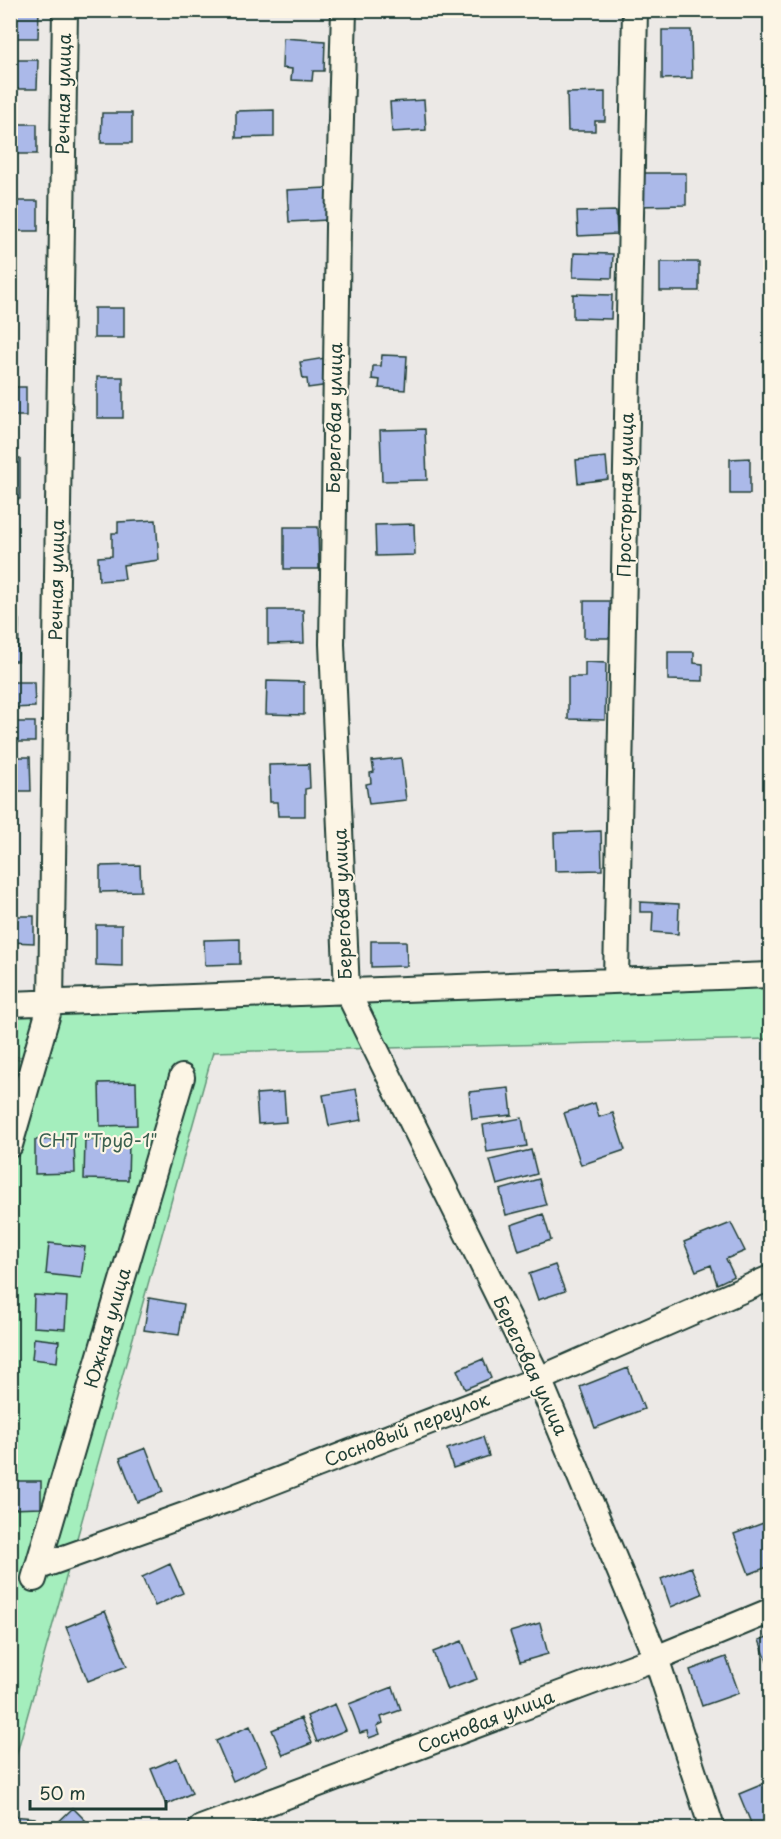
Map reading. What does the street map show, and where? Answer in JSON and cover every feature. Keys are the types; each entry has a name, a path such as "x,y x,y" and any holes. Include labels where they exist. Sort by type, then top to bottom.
{"street":[{"name":"Речная улица","path":"10,1145 51,1003 65,10"},
{"name":"Береговая улица","path":"344,10 338,227 332,644 347,991 539,1379 656,1658 712,1828"},
{"name":"Просторная улица","path":"616,980 635,10"},
{"path":"10,1004 771,975"},
{"name":"Южная улица","path":"37,1573 182,1077"},
{"name":"Сосновый переулок","path":"37,1573 539,1379 771,1278"},
{"name":"Сосновая улица","path":"201,1828 656,1658 771,1611"}],"green space":[{"name":"СНТ \"Труд-1\"","path":"770,978 770,1039 213,1052 11,1774 11,1060 53,1056 11,1057 11,1012"}],"building":[{"path":"10,10 39,10 38,38 10,38"},
{"path":"662,30 691,30 692,78 662,79"},
{"path":"283,38 325,41 324,71 313,71 312,81 291,80 292,69 282,68"},
{"path":"10,60 38,60 37,89 10,89"},
{"path":"605,92 605,121 595,121 595,131 568,131 567,93"},
{"path":"424,100 426,130 392,132 390,102"},
{"path":"274,110 274,137 236,138 236,111"},
{"path":"102,113 132,113 132,143 101,143"},
{"path":"10,124 37,124 37,154 10,154"},
{"path":"638,173 686,173 686,205 638,206"},
{"path":"326,188 328,220 289,222 287,190"},
{"path":"10,201 38,201 38,231 10,231"},
{"path":"616,211 617,234 578,236 577,212"},
{"path":"574,253 613,254 612,278 573,277"},
{"path":"660,262 699,262 699,291 660,291"},
{"path":"573,294 612,295 611,319 573,318"},
{"path":"94,308 124,308 124,338 94,338"},
{"path":"382,355 407,356 405,390 379,388 380,380 372,379 373,366 381,366"},
{"path":"325,358 329,385 308,388 307,379 303,379 300,362"},
{"path":"97,377 123,377 123,418 97,418"},
{"path":"10,387 26,387 26,416 10,416"},
{"path":"425,429 427,480 382,481 380,430"},
{"path":"606,457 608,479 578,483 576,460"},
{"path":"10,458 20,458 20,499 10,499"},
{"path":"750,458 750,494 730,494 730,459"},
{"path":"156,520 159,560 123,565 125,579 99,581 98,557 112,556 112,533 118,533 118,522"},
{"path":"414,524 415,555 376,556 375,525"},
{"path":"284,527 318,527 319,569 284,569"},
{"path":"584,601 614,601 614,638 584,638"},
{"path":"268,610 303,610 304,643 268,644"},
{"path":"10,620 19,620 18,661 10,661"},
{"path":"668,652 694,652 694,663 703,664 703,681 668,680"},
{"path":"585,662 606,663 605,720 568,719 568,677 585,677"},
{"path":"267,681 304,682 304,715 266,714"},
{"path":"10,682 34,682 35,707 10,708"},
{"path":"10,722 35,722 35,742 10,742"},
{"path":"10,757 30,757 31,791 10,791"},
{"path":"401,758 406,800 369,804 366,784 371,783 370,773 374,772 372,761"},
{"path":"309,764 310,788 305,789 305,816 278,816 277,802 270,802 269,765"},
{"path":"601,831 602,870 555,871 554,833"},
{"path":"140,865 141,891 100,892 100,866"},
{"path":"640,902 679,904 678,934 652,932 653,912 640,912"},
{"path":"10,916 34,916 34,943 10,942"},
{"path":"96,925 122,925 122,966 96,965"},
{"path":"240,939 240,964 205,965 204,940"},
{"path":"371,941 406,941 407,966 371,967"},
{"path":"136,1082 137,1125 100,1126 99,1083"},
{"path":"509,1088 512,1115 472,1119 469,1092"},
{"path":"356,1089 362,1120 329,1126 323,1095"},
{"path":"284,1092 286,1122 258,1124 256,1094"},
{"path":"595,1103 599,1117 613,1113 625,1150 581,1165 564,1113"},
{"path":"522,1118 527,1146 487,1152 483,1125"},
{"path":"74,1139 75,1173 35,1174 35,1140"},
{"path":"85,1140 129,1142 128,1180 84,1179"},
{"path":"531,1150 537,1174 497,1185 490,1160"},
{"path":"539,1179 546,1205 506,1215 500,1190"},
{"path":"543,1214 551,1240 519,1251 511,1225"},
{"path":"731,1223 745,1251 726,1259 734,1276 717,1284 711,1265 696,1271 684,1242"},
{"path":"49,1243 85,1247 81,1278 46,1274"},
{"path":"555,1265 565,1291 538,1300 529,1274"},
{"path":"34,1295 67,1297 65,1329 33,1327"},
{"path":"149,1298 184,1304 179,1335 144,1330"},
{"path":"34,1338 59,1341 57,1362 32,1359"},
{"path":"483,1359 491,1378 465,1389 457,1370"},
{"path":"628,1368 644,1409 595,1428 580,1387"},
{"path":"483,1437 489,1456 453,1468 447,1449"},
{"path":"146,1448 163,1492 137,1502 120,1458"},
{"path":"10,1481 41,1481 41,1508 10,1509"},
{"path":"766,1522 770,1535 770,1566 749,1574 734,1534"},
{"path":"170,1564 183,1593 155,1606 142,1577"},
{"path":"691,1567 702,1594 671,1607 661,1579"},
{"path":"105,1611 127,1666 88,1681 66,1627"},
{"path":"540,1623 548,1654 520,1662 510,1632"},
{"path":"770,1636 770,1669 759,1640"},
{"path":"462,1641 477,1679 447,1690 433,1652"},
{"path":"726,1657 739,1693 702,1706 690,1670"},
{"path":"393,1687 401,1710 381,1717 383,1723 377,1726 380,1734 369,1738 367,1731 360,1733 349,1704"},
{"path":"335,1704 346,1730 317,1742 307,1716"},
{"path":"301,1718 312,1743 283,1755 272,1730"},
{"path":"250,1726 267,1765 233,1781 216,1741"},
{"path":"177,1758 192,1793 166,1805 151,1769"},
{"path":"768,1782 770,1828 753,1828 739,1794"},
{"path":"73,1808 91,1828 52,1828"},
{"path":"10,1816 35,1818 34,1828 10,1828"}]}
